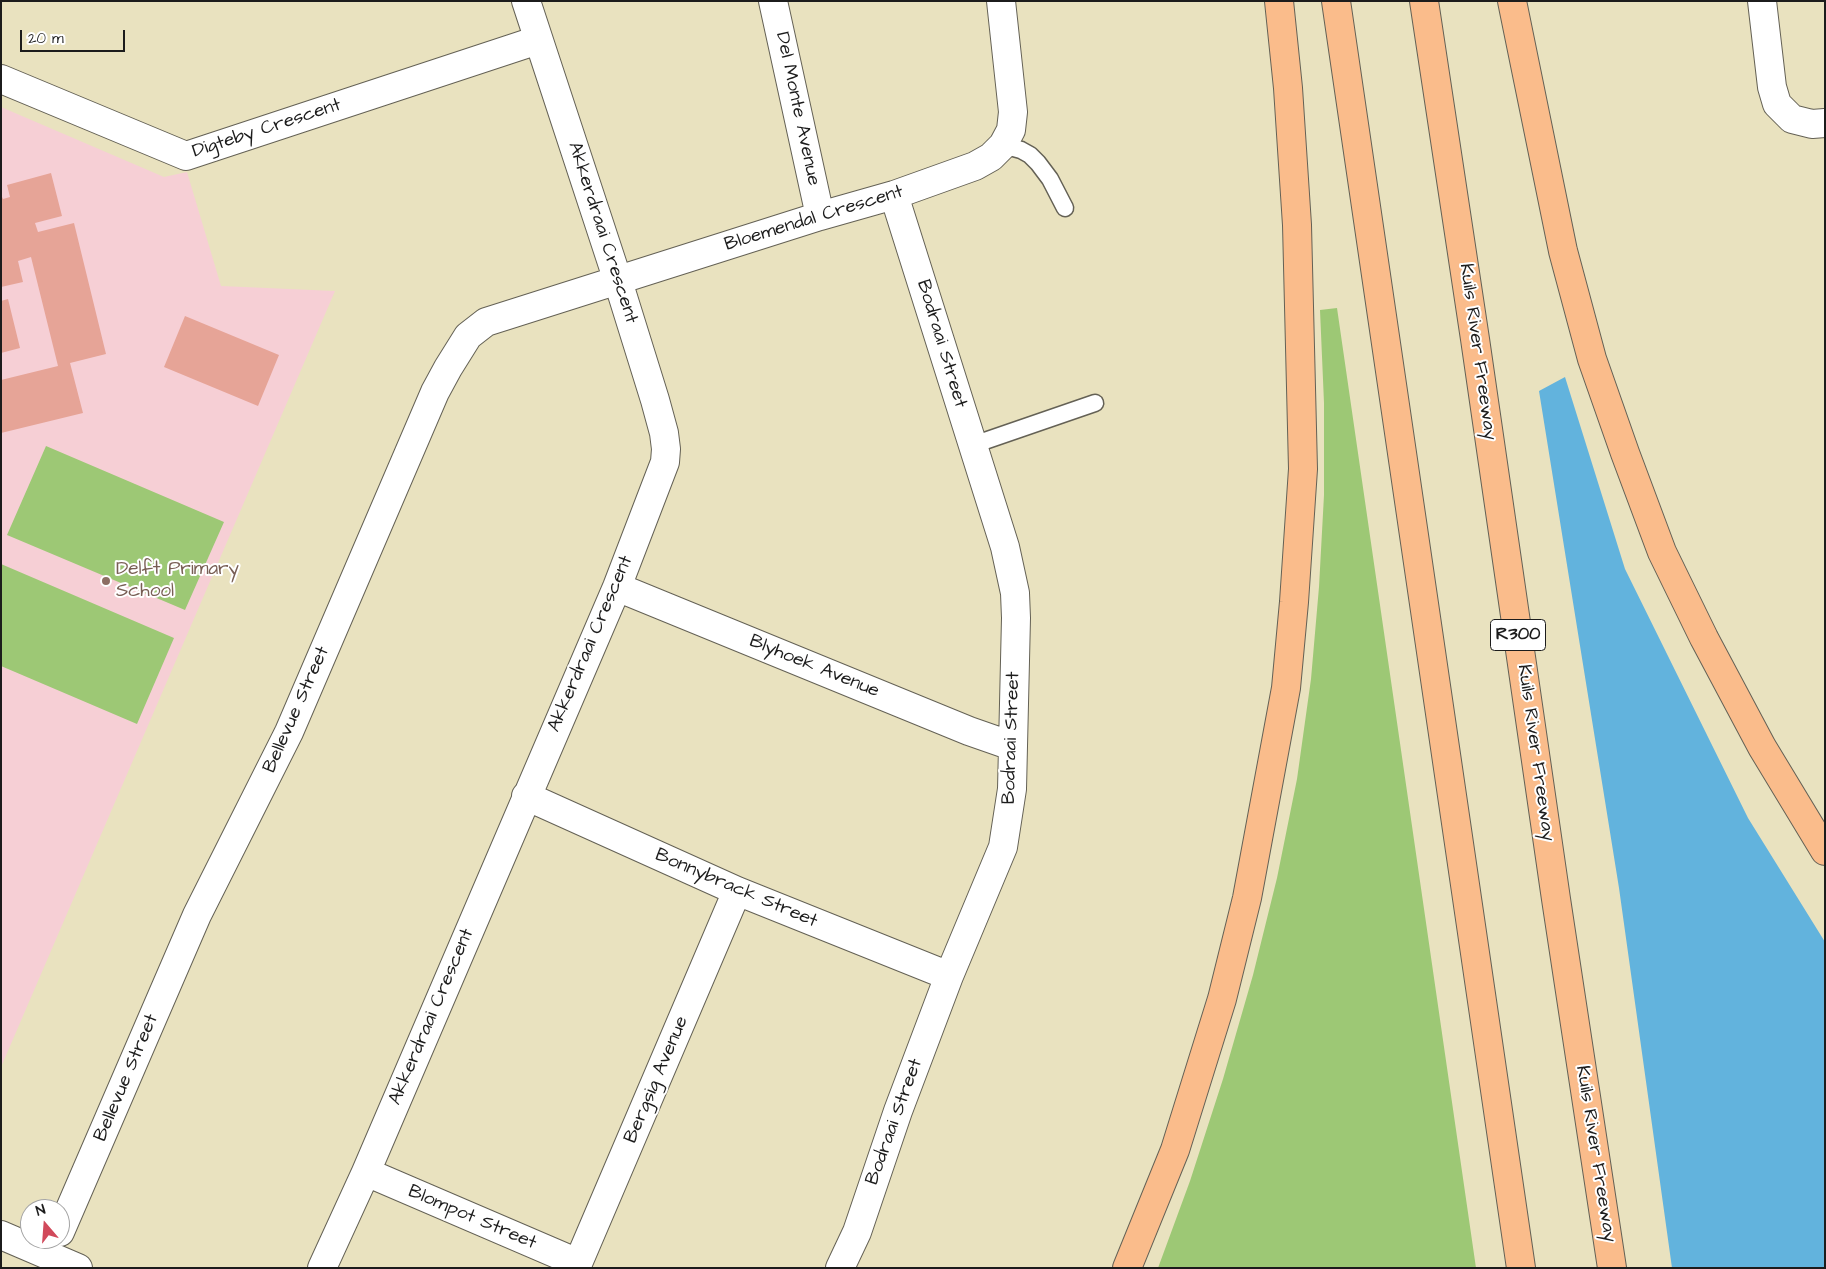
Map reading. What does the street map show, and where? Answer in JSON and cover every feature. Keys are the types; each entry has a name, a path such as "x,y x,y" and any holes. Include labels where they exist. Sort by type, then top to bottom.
{"highway":[{"path":"1127,1268 1175,1150 1222,999 1247,898 1286,688 1303,469 1297,225 1288,88 1279,1"},
{"path":"1336,1 1521,1268"},
{"name":"Kuils River Freeway","path":"1424,1 1612,1268"},
{"path":"1512,1 1563,251 1592,359 1625,453 1662,552 1704,638 1762,747 1825,852"}],"street":[{"name":"Akkerdraai Crescent","path":"322,1268 366,1172 617,587 665,462 664,433 655,400 526,1"},
{"name":"Del Monte Avenue","path":"774,1 820,216"},
{"name":"Bloemendal Crescent","path":"618,281 820,216 894,195 975,166 991,156 1003,145 1011,130 1013,112 1000,1"},
{"path":"1762,1 1772,87 1776,104 1792,119 1812,124 1825,123"},
{"name":"Digteby Crescent","path":"1,79 186,156 538,40"},
{"name":"Bodraai Street","path":"840,1268 857,1232 898,1110 949,976 1002,847 1012,790 1015,593 1005,547 894,195"},
{"name":"Bellevue Street","path":"70,1210 197,915 289,732 435,392 448,368 468,336 486,322 618,281"},
{"name":"Blyhoek Avenue","path":"617,587 969,731 1012,746"},
{"name":"Bonnybrack Street","path":"526,796 737,891 949,976"},
{"name":"Bergsig Avenue","path":"577,1265 737,891"},
{"name":"Blompot Street","path":"366,1172 577,1265"},
{"path":"1,1235 20,1240"},
{"path":"53,1249 78,1268"}],"lane":[{"path":"1003,145 1021,150 1038,163 1050,179 1065,208"},
{"path":"972,446 1096,403"}],"shaded area":[{"name":"Delft Primary School","path":"1,107 164,177 187,172 221,286 335,291 1,1067"}],"green space":[{"path":"1337,308 1476,1268 1158,1268 1190,1181 1223,1079 1253,975 1277,878 1297,779 1311,679 1324,495 1324,403 1320,310"},
{"path":"46,446 224,522 185,610 7,535"},
{"path":"1,564 174,638 137,724 1,666"}],"water":[{"path":"1565,377 1625,569 1748,818 1825,942 1825,1268 1672,1268 1619,888 1539,391"}],"building":[{"path":"51,173 62,216 35,223 38,232 74,223 106,354 70,363 83,413 1,433 1,380 58,366 31,257 18,261 23,282 1,287 1,195 3,199 10,197 7,185"},
{"path":"8,299 20,348 1,353 1,301"},
{"path":"185,316 279,355 258,406 164,367"}],"place":[{"name":"Delft Primary School","path":"106,581"}]}
